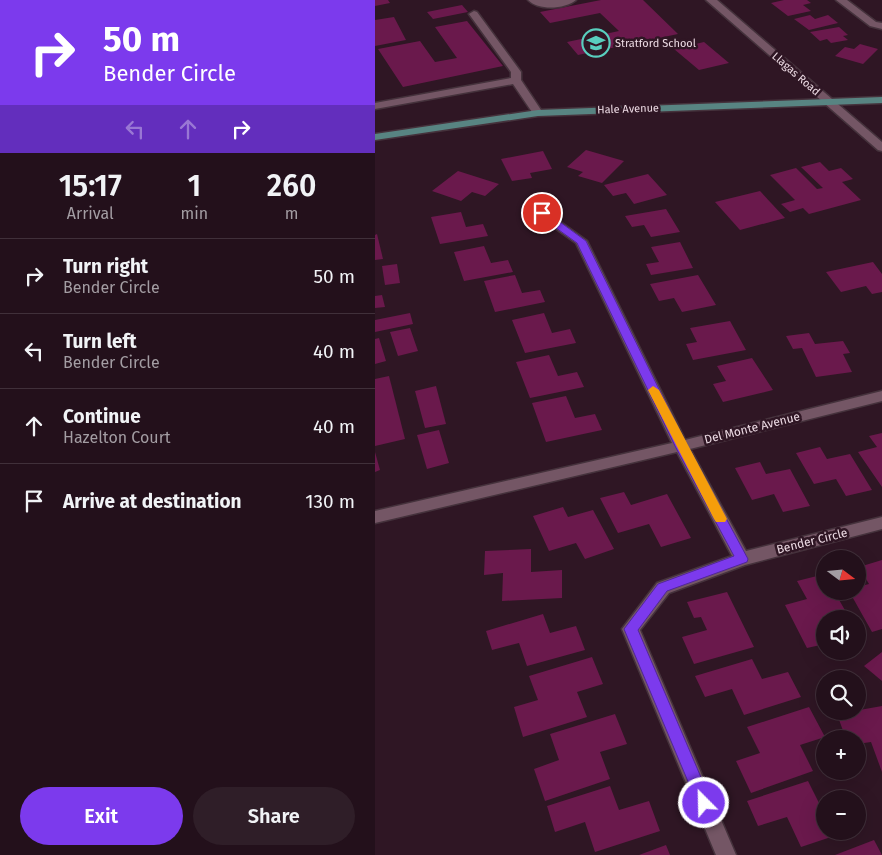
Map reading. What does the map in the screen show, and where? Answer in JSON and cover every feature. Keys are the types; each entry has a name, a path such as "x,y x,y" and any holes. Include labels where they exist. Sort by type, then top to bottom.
{"main road":[{"name":"Hale Avenue","path":"375,137 538,113 882,100"}],"street":[{"path":"533,0 541,4 571,0"},
{"name":"Llagas Road","path":"711,0 882,148"},
{"path":"841,0 873,24 882,26"},
{"path":"474,14 516,72 516,80 538,113"},
{"path":"375,106 516,80"},
{"path":"542,213 581,241 681,446 742,559"},
{"name":"Del Monte Avenue","path":"375,517 681,446 882,396"},
{"name":"Bender Circle","path":"726,855 631,629 663,588 742,559 882,523"}],"building":[{"path":"375,0 388,0 390,3 375,6"},
{"path":"601,0 643,0 678,34 578,55 567,42 619,31 600,13 550,23 540,12"},
{"path":"784,0 807,0 811,3 803,5 811,11 788,16 771,3"},
{"path":"462,5 468,12 433,19 427,12"},
{"path":"810,15 815,19 828,15 838,23 809,30 794,19"},
{"path":"394,17 406,40 375,46 375,20"},
{"path":"467,21 503,66 403,87 378,49 420,41 435,62 457,58 435,27"},
{"path":"839,27 848,35 843,36 848,40 831,43 827,39 820,41 810,32"},
{"path":"704,42 729,63 699,70 674,49"},
{"path":"860,44 878,49 863,64 835,56 845,47 854,49"},
{"path":"586,150 624,161 602,183 578,176 583,172 567,167"},
{"path":"543,151 552,169 530,173 532,178 512,181 501,159"},
{"path":"820,162 829,171 841,168 853,179 842,182 861,200 809,214 803,208 790,212 781,204 795,200 770,175 796,168 817,189 823,188 801,167"},
{"path":"458,171 499,184 485,196 472,192 461,201 432,191"},
{"path":"648,174 667,195 634,204 626,193 613,196 604,185"},
{"path":"760,191 785,218 740,230 715,202"},
{"path":"666,209 680,232 651,237 644,225 632,227 625,216"},
{"path":"461,212 466,227 483,224 488,236 440,244 431,217"},
{"path":"377,234 383,259 375,260 375,235"},
{"path":"680,242 693,268 651,275 646,264 659,262 651,247"},
{"path":"484,246 491,263 508,260 513,272 464,281 454,252"},
{"path":"873,262 882,274 882,292 872,294 866,286 841,292 826,272"},
{"path":"397,264 400,283 385,285 382,266"},
{"path":"515,275 522,293 540,290 545,302 495,312 484,281"},
{"path":"698,275 716,305 682,312 674,298 659,301 650,284"},
{"path":"382,295 385,307 375,308 375,296"},
{"path":"410,313 413,324 375,332 375,320"},
{"path":"544,313 552,333 570,329 576,343 525,353 512,320"},
{"path":"730,321 746,350 693,360 686,344 697,342 690,328"},
{"path":"410,328 418,351 398,356 390,332"},
{"path":"809,333 815,344 843,341 850,353 843,354 852,372 816,377 802,348 793,349 786,336"},
{"path":"379,338 386,361 375,364 375,339"},
{"path":"549,355 558,376 577,372 584,387 530,398 516,362"},
{"path":"752,358 773,390 723,402 713,384 726,381 717,366"},
{"path":"389,376 405,439 375,446 375,379"},
{"path":"436,386 446,424 425,428 415,391"},
{"path":"566,396 575,418 595,414 602,430 546,442 532,403"},
{"path":"439,430 449,463 427,469 417,435"},
{"path":"882,433 882,487 858,452 877,447 869,436"},
{"path":"820,447 827,459 850,454 872,490 846,496 836,479 814,484 796,453"},
{"path":"375,452 380,470 375,472"},
{"path":"760,462 766,474 790,469 810,506 783,512 774,494 752,500 735,468"},
{"path":"624,492 631,505 667,494 691,538 661,547 649,524 618,533 600,498"},
{"path":"563,507 568,517 593,510 614,549 585,559 576,543 549,551 533,516"},
{"path":"531,549 531,572 562,570 562,598 502,601 503,573 484,575 485,551"},
{"path":"882,560 882,629 872,632 866,621 866,610 860,610 854,600 866,600 866,585 869,584 866,579 866,565"},
{"path":"816,576 816,600 839,600 845,610 816,610 816,646 807,648 785,605 807,599 797,581"},
{"path":"727,592 754,647 694,664 682,637 707,630 701,617 694,618 687,602"},
{"path":"543,614 550,633 576,626 585,650 527,666 519,643 492,650 486,631"},
{"path":"882,652 882,681 864,666"},
{"path":"592,657 603,684 577,692 587,717 523,737 514,707 538,700 529,676"},
{"path":"752,659 762,679 788,672 801,697 744,715 732,689 705,697 695,676"},
{"path":"882,706 882,772 871,742 866,743 866,730 843,730 839,720 866,720 866,709"},
{"path":"809,707 821,730 816,730 816,740 800,745 813,771 751,793 736,761 760,753 747,727"},
{"path":"615,714 627,744 600,752 610,779 545,801 534,769 559,760 550,734"},
{"path":"808,781 816,797 816,840 822,840 801,847 787,817 758,826 747,801"},
{"path":"610,786 619,810 649,801 660,831 595,852 585,822 555,832 547,806"},
{"path":"874,840 882,855 835,855"},
{"path":"666,845 670,855 639,855"}],"slow traffic":[{"path":"653,390 721,519"}],"place":[{"name":"Stratford School","path":"596,43"}],"route":[{"path":"542,213 581,241 681,446 742,559 663,588 631,629 704,803"}]}
